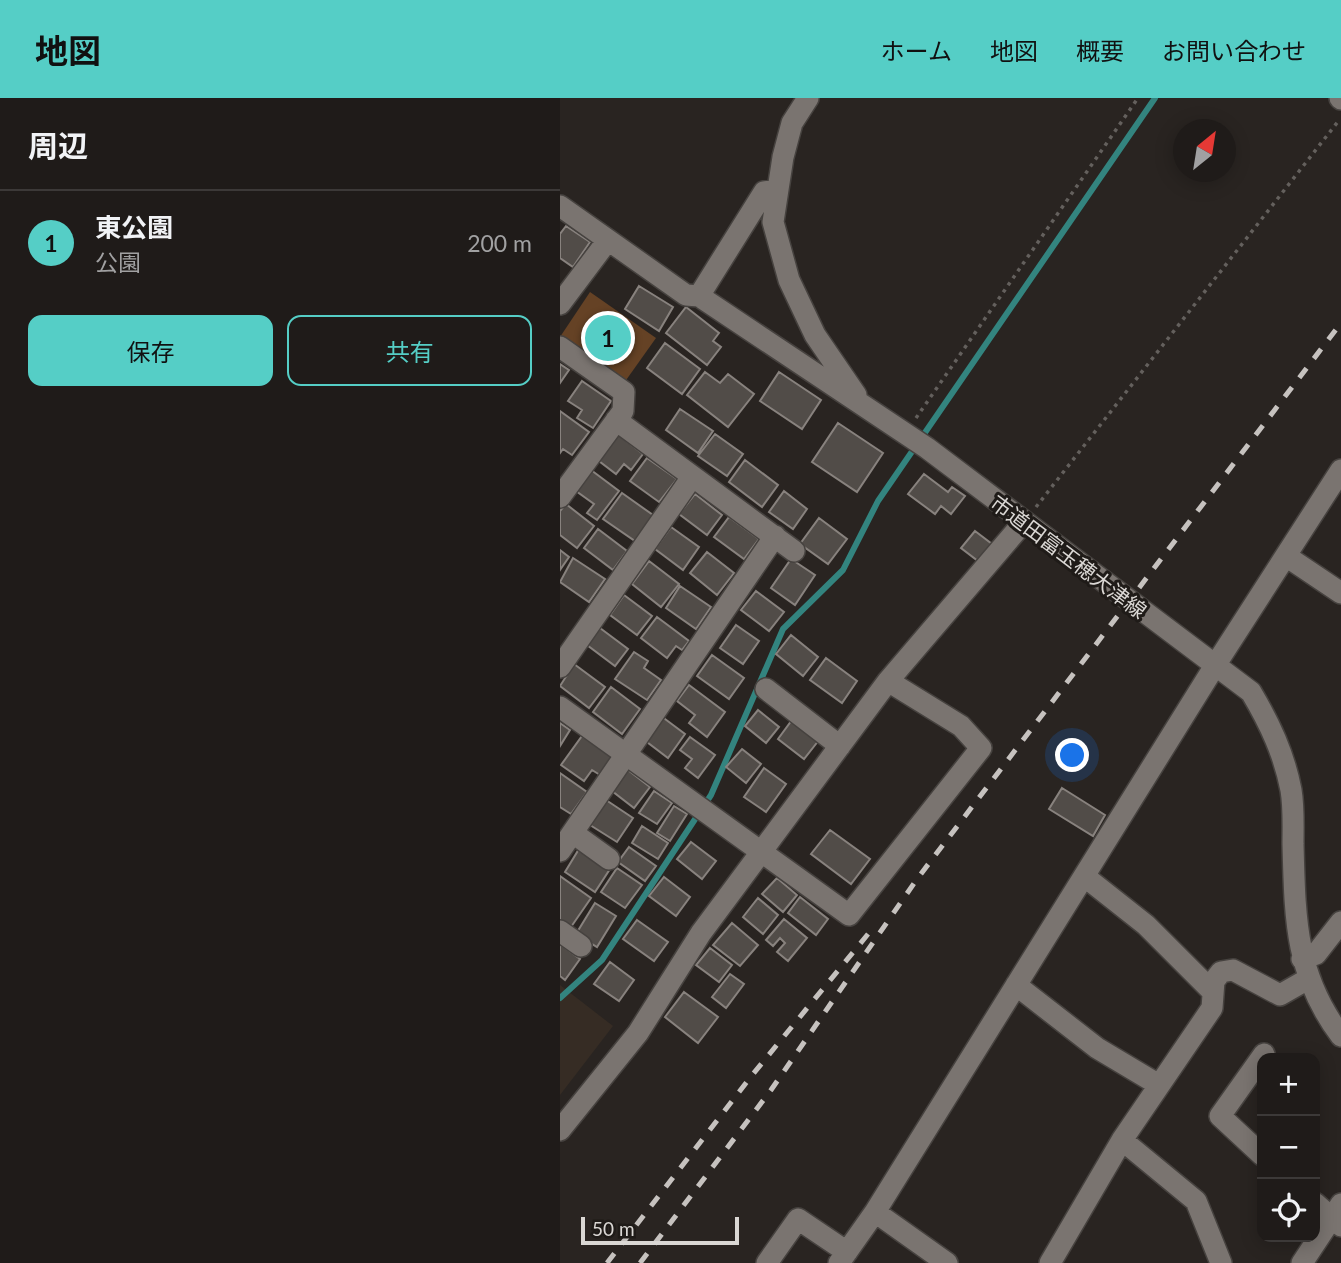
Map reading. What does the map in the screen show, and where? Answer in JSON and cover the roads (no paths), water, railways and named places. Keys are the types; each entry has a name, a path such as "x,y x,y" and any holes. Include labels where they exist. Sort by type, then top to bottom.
{"street":[{"name":"市道田富玉穂大津線","path":"808,98 792,123 773,222 789,280 815,335 863,405 927,448 1023,523 1251,692 1271,725 1284,759 1292,794 1295,909 1305,969 1321,1010 1341,1037"},
{"path":"699,296 764,192 778,190"},
{"path":"560,206 687,295 699,296 863,405"},
{"path":"560,304 608,240"},
{"path":"560,347 624,392 623,411 560,497"},
{"path":"616,420 794,551"},
{"path":"767,1263 798,1219 843,1258 875,1212 1216,664 1341,470"},
{"path":"560,667 692,477"},
{"path":"560,1130 638,1033 701,933 888,681 1023,523"},
{"path":"560,851 775,536"},
{"path":"1286,556 1341,593"},
{"path":"560,707 703,807 849,915 981,748 961,726 888,681"},
{"path":"766,689 840,746"},
{"path":"573,832 610,859"},
{"path":"1084,876 1146,925 1213,992"},
{"path":"1050,1263 1122,1140 1212,1008 1214,981 1221,972 1233,970 1280,995 1305,969 1341,922"},
{"path":"560,932 581,946"},
{"path":"1016,985 1097,1048 1159,1085"},
{"path":"1257,1065 1220,1116 1257,1150"},
{"path":"1122,1140 1196,1201 1221,1263"},
{"path":"1302,1263 1338,1216 1320,1206"},
{"path":"875,1212 947,1263"}],"waterway":[{"path":"560,998 602,960 711,795 783,629 843,570 878,501 1155,98"}],"railway":[{"path":"640,1263 771,1090 917,879 1341,323"},
{"path":"607,1263 753,1074 873,928"}],"place":[{"name":"東公園","path":"608,338"}]}
